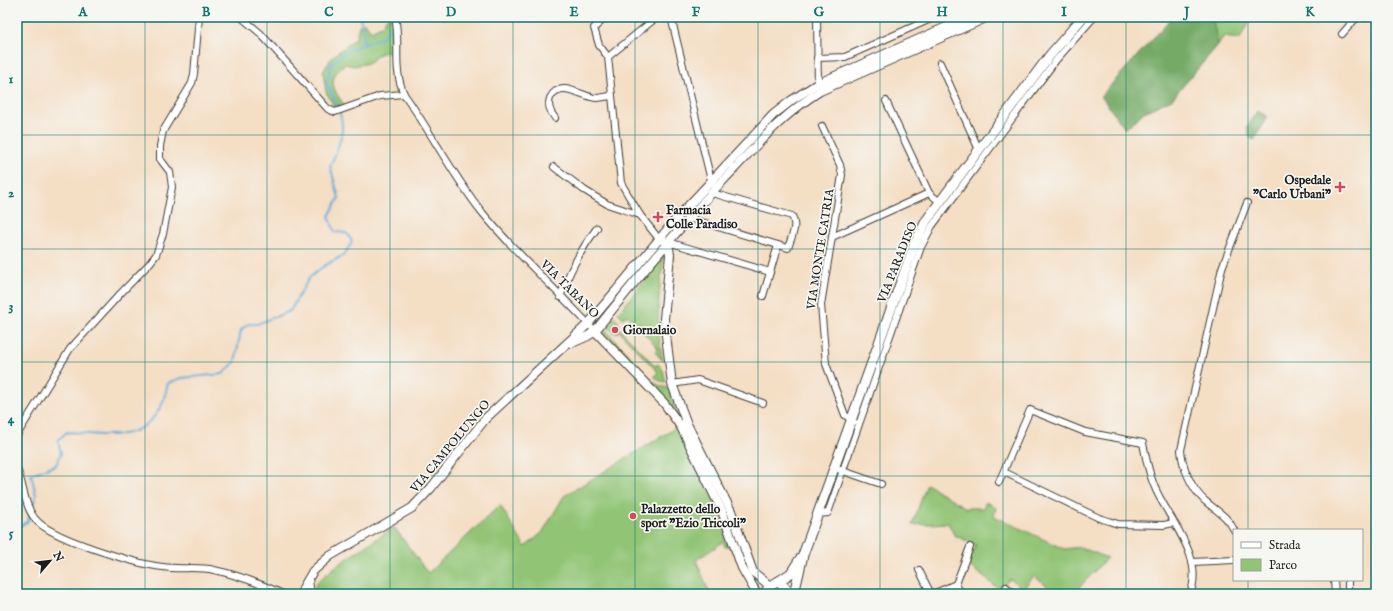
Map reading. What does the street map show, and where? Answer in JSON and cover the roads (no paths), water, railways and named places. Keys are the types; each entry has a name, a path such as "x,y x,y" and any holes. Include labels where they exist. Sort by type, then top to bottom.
{"main road":[{"name":"VIA PARADISO","path":"803,554 818,514 838,469 855,422 914,244 926,221 940,202 979,150 1053,58 1083,17"},
{"path":"764,594 770,586 791,573 803,554"},
{"path":"794,594 803,554"},
{"path":"779,581 791,594"}],"street":[{"path":"17,435 70,349 120,294 150,264 156,255 163,234 172,187 170,172 160,159 160,146 164,131 192,83 199,17"},
{"path":"242,17 260,33 322,104 335,112 380,96 404,94"},
{"name":"VIA TABANO","path":"395,17 397,27 396,60 399,83 404,94 460,182 481,210 524,261 595,330 664,403 682,427 722,511 742,568 757,594"},
{"path":"606,17 594,28 599,45 608,57 621,183 640,215 659,239 770,272"},
{"path":"608,57 657,17"},
{"path":"671,17 714,190 792,216 794,219 794,228 788,248 688,218"},
{"path":"817,17 819,88"},
{"path":"817,58 845,57 935,17"},
{"path":"819,88 969,17"},
{"path":"819,88 988,17"},
{"path":"855,422 921,247 932,226 1053,58 1094,17"},
{"path":"1342,34 1357,17"},
{"path":"940,63 979,150"},
{"name":"VIA CAMPOLUNGO","path":"302,594 303,588 313,571 330,556 412,508 431,488 486,418 588,324 659,239 711,180 773,115 792,100 819,88"},
{"name":"VIA CAMPOLUNGO","path":"566,345 588,336 595,330 688,218 779,121 819,88"},
{"path":"554,118 549,111 549,102 552,95 562,89 572,89 596,98 612,96"},
{"path":"886,101 929,193 940,202"},
{"name":"VIA MONTE CATRIA","path":"822,126 840,165 842,175 820,316 826,364 845,415 855,422"},
{"path":"554,167 584,190 607,204 640,215"},
{"path":"832,237 929,193"},
{"path":"1233,529 1227,518 1202,498 1198,492 1182,462 1181,450 1222,268 1247,203"},
{"path":"560,296 574,264 587,241 597,228"},
{"path":"668,242 670,255 664,319 672,384 687,424 731,511 753,572 770,586"},
{"path":"763,296 778,245"},
{"path":"672,384 698,380 763,403"},
{"path":"999,482 1030,410 1085,432 1144,443 1148,469 1155,490 1192,562 1194,576 1190,594"},
{"path":"17,468 23,484 27,502 34,516 38,522 53,531 96,549 148,565 214,570 260,583 283,594"},
{"path":"838,469 882,484"},
{"path":"1004,472 1099,518 1118,524 1164,525 1173,523"},
{"path":"919,570 932,594 956,584 970,548"},
{"path":"1192,562 1233,560"},
{"path":"308,580 310,594"},
{"path":"1334,581 1334,594"},
{"path":"1348,581 1348,594"},
{"path":"956,584 961,594"},
{"path":"1006,588 1015,594"}],"waterway":[{"path":"359,17 362,23 364,45"},
{"path":"32,509 36,495 31,474 56,465 61,454 58,440 67,432 108,435 133,432 144,426 154,417 162,404 168,383 181,378 223,374 235,362 241,330 248,324 257,324 290,311 309,278 324,266 344,255 352,242 347,233 335,232 329,216 339,198 330,166 336,154 342,133 341,116 327,84 331,64 349,50 383,37 394,22"},
{"path":"17,528 28,521 30,513"}],"place":[{"name":"Ospedale \"Carlo Urbani\"","path":"1340,187"},
{"name":"Farmacia Colle Paradiso","path":"658,217"},
{"name":"Giornalaio","path":"615,330"},
{"name":"Palazzetto dello sport \"Ezio Triccoli\"","path":"633,516"}]}
